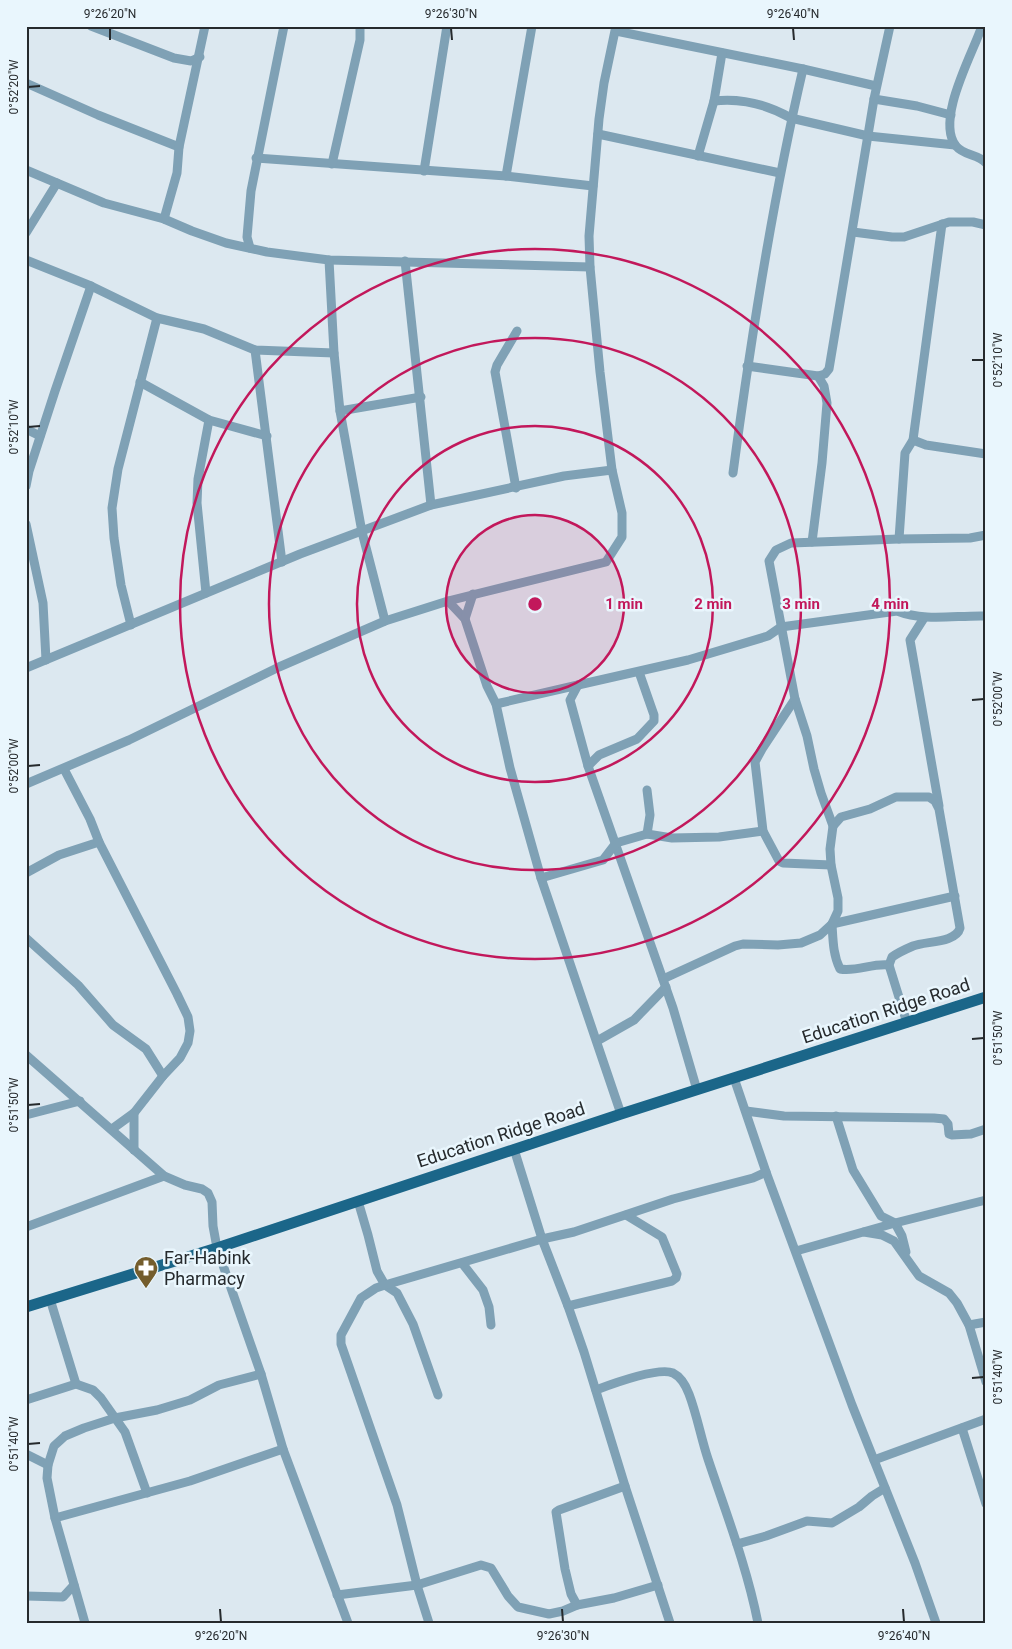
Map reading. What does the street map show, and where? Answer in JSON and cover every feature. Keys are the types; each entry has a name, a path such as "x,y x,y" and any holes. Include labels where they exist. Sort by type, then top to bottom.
{"main road":[{"name":"Education Ridge Road","path":"26,1306 217,1248 621,1114 986,997"}],"street":[{"path":"91,26 174,58 191,61 200,57"},
{"path":"164,218 177,174 179,147 200,57 205,26"},
{"path":"250,248 247,237 256,158 263,136 284,26"},
{"path":"332,164 360,40 360,26"},
{"path":"424,171 447,26"},
{"path":"506,176 532,26"},
{"path":"747,366 818,376 825,374 829,369 876,86 890,26"},
{"path":"955,146 951,135 951,115 954,97 982,26"},
{"path":"26,784 129,740 279,667 385,621 473,594 606,562 622,537 622,513 612,470 600,372 590,267 589,236 604,83 616,28 876,86"},
{"path":"977,42 986,46"},
{"path":"698,156 714,101 722,53"},
{"path":"733,473 747,366 780,173 803,69"},
{"path":"26,83 98,115 179,147"},
{"path":"714,101 730,99 743,101 780,112 791,118 868,136 955,146 982,159 986,163"},
{"path":"874,99 917,106 951,115"},
{"path":"598,134 780,173"},
{"path":"256,158 506,176 594,186"},
{"path":"26,170 104,203 164,218 192,231 226,243 250,248 329,260 590,267"},
{"path":"26,233 57,183"},
{"path":"853,232 892,237 904,236 956,221 986,225"},
{"path":"899,539 905,453 913,440 942,224"},
{"path":"26,260 91,286 156,318 204,329 255,350 334,353"},
{"path":"329,260 334,353 340,410 362,532 385,621"},
{"path":"405,261 431,505"},
{"path":"26,486 40,436 91,286"},
{"path":"131,626 114,538 112,508 118,469 156,318"},
{"path":"516,488 495,372 517,330"},
{"path":"255,350 282,562"},
{"path":"812,542 827,404 824,386 818,376"},
{"path":"140,382 209,420 267,436"},
{"path":"340,410 421,397"},
{"path":"206,593 197,502 198,479 209,420"},
{"path":"26,429 40,436"},
{"path":"913,440 926,445 986,454"},
{"path":"26,668 282,562 431,505 564,476 612,470"},
{"path":"26,524 43,603 46,660"},
{"path":"597,1042 634,1020 664,983 735,946 743,944 778,945 802,942 820,934 832,924 838,911 838,898 831,865 830,849 833,826 818,785 807,736 795,699 769,562 776,550 791,543 970,538 986,535"},
{"path":"26,576 37,575"},
{"path":"465,619 473,594"},
{"path":"448,601 465,619 487,686 496,704 510,768 541,878 621,1114"},
{"path":"496,704 688,660 768,636 782,627 897,611 910,616 924,618 986,616"},
{"path":"907,1023 889,965 892,957 915,945 944,940 959,932 959,918 910,640 924,618"},
{"path":"588,766 599,755 637,739 654,721 654,715 639,672"},
{"path":"578,685 570,700 588,766 664,983 698,1090"},
{"path":"795,699 755,762 763,831 779,861 784,863 831,865"},
{"path":"64,769 188,1018 190,1031 188,1043 180,1058 134,1113 112,1129"},
{"path":"646,790 650,815 647,834"},
{"path":"833,826 842,817 870,809 896,797 929,797 935,801 939,809"},
{"path":"541,878 603,860 616,843 647,834 672,838 719,837 763,831"},
{"path":"26,873 58,855 99,842"},
{"path":"832,924 955,896"},
{"path":"832,924 836,961 840,969 850,970 879,964 889,965"},
{"path":"26,938 78,985 113,1025 146,1049 163,1076"},
{"path":"26,1055 164,1176 185,1185 202,1189 208,1193 212,1202 217,1248 261,1374 283,1449 348,1623"},
{"path":"734,1078 766,1172 852,1405 915,1563 936,1623"},
{"path":"26,1115 80,1101"},
{"path":"746,1111 784,1116 939,1119 944,1120 948,1124 949,1134 952,1135 971,1134 986,1129"},
{"path":"134,1113 134,1150"},
{"path":"836,1116 853,1170 881,1216 895,1223 904,1243 906,1256"},
{"path":"514,1149 542,1239 568,1306 596,1390 670,1623"},
{"path":"429,1623 417,1585 397,1505 341,1344 341,1335 360,1298 385,1285 542,1239 582,1230 673,1199 753,1178 766,1172"},
{"path":"26,1227 164,1176"},
{"path":"796,1251 986,1200"},
{"path":"358,1201 377,1271 385,1285 397,1293 413,1324 438,1395"},
{"path":"568,1306 672,1281 676,1278 677,1274 662,1237 626,1215"},
{"path":"864,1232 890,1237 906,1256 919,1276 949,1293 969,1325 986,1382"},
{"path":"462,1263 483,1290 491,1324"},
{"path":"50,1299 76,1384"},
{"path":"969,1325 986,1322"},
{"path":"596,1390 644,1375 665,1371 674,1374 683,1381 698,1420 707,1456 737,1544 754,1600 758,1623"},
{"path":"85,1623 55,1518 47,1478 48,1465 54,1446 66,1436 115,1418 157,1410 190,1400 219,1385 261,1374"},
{"path":"26,1400 76,1384 92,1390 101,1398 125,1432 147,1493"},
{"path":"874,1460 986,1419"},
{"path":"962,1428 986,1504"},
{"path":"55,1518 190,1481 283,1449"},
{"path":"26,1454 48,1465"},
{"path":"577,1605 571,1594 564,1569 556,1512 625,1486"},
{"path":"737,1544 807,1521 832,1523 859,1507 885,1488"},
{"path":"337,1594 417,1585 481,1565 491,1568 508,1596 518,1607 549,1614 658,1585"},
{"path":"63,1597 74,1585"},
{"path":"26,1596 63,1597 79,1606"}],"place":[{"name":"Far-Habink Pharmacy","path":"146,1289"}]}
